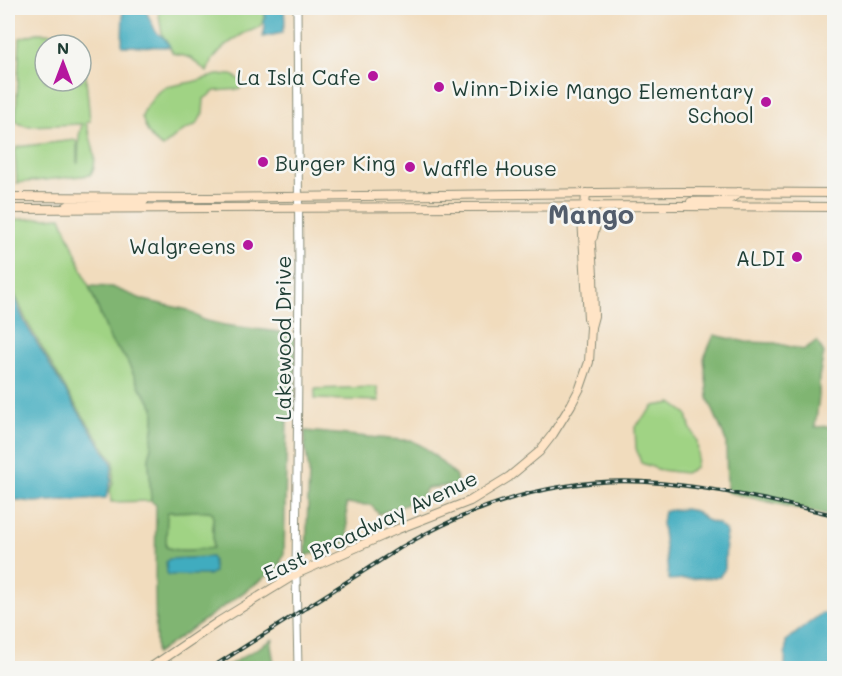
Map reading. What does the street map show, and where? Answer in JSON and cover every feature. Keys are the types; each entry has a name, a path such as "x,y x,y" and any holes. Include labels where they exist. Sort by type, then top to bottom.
{"main road":[{"path":"678,206 688,202 724,200 735,197 739,192"},
{"path":"586,193 582,218 588,318 591,327"},
{"path":"8,197 209,198 586,193 834,193"},
{"path":"62,209 71,204 140,202 147,197"},
{"path":"151,209 155,204 160,203 191,202 209,198"},
{"path":"585,207 589,217 591,247 594,316 591,327"},
{"path":"591,247 594,228 599,218 612,207"},
{"path":"8,209 834,207"},
{"name":"East Broadway Avenue","path":"150,669 218,622 296,574 398,529 470,501 509,477 539,452 554,434 580,388 589,362 591,327"}],"street":[{"name":"Lakewood Drive","path":"297,8 296,574 298,669"}],"green space":[{"path":"158,8 265,8 265,13 260,26 226,46 213,60 207,72 191,58 173,53 162,34"},
{"path":"33,34 33,93 87,93 90,121 86,123 95,157 90,175 17,183 15,154 17,147 75,140 78,163 82,124 27,126 16,120 20,38"},
{"path":"217,75 232,75 242,81 240,89 215,91 204,99 203,113 197,124 181,132 163,147 155,141 142,117 157,93 166,87"},
{"path":"61,217 111,341 126,359 141,389 154,407 149,460 151,501 111,502 110,491 114,462 71,398 27,322 10,283 8,220"},
{"path":"89,286 112,287 144,300 188,310 203,320 224,325 287,333 294,337 296,346 295,418 287,418 284,554 278,568 156,654 156,505 151,501 149,460 154,407 141,389 126,359 111,341","holes":["209,511 213,513 213,548 183,550 166,547 167,513"]},
{"path":"714,335 746,342 775,343 803,350 817,341 824,353 819,377 815,427 834,426 834,517 727,492 726,441 708,398 704,358"},
{"path":"377,387 379,401 315,399 315,389"},
{"path":"672,403 687,414 697,441 698,454 695,468 685,473 660,470 641,463 636,448 635,427 654,406"},
{"path":"305,431 411,440 424,447 456,476 457,485 427,488 412,502 379,514 371,505 346,504 348,541 306,556 309,472"},
{"path":"210,511 213,513 213,548 183,550 166,547 166,513"},
{"path":"273,639 271,646 275,668 224,668"}],"water":[{"path":"123,8 142,8 146,11 156,32 165,39 170,47 122,46"},
{"path":"265,8 284,8 285,22 282,33 263,37"},
{"path":"8,282 25,323 70,399 112,463 111,481 106,498 33,502 8,499"},
{"path":"684,509 695,511 726,531 725,569 719,577 669,580 662,523 664,511"},
{"path":"211,557 214,572 209,575 169,575 167,573 166,562 169,559"},
{"path":"822,613 834,615 834,668 785,668 786,641"}],"railway":[{"path":"211,668 430,531 493,504 525,494 591,483 625,481 660,483 726,492 834,515"}],"place":[{"name":"La Isla Cafe","path":"373,76"},
{"name":"Winn-Dixie","path":"439,87"},
{"name":"Mango Elementary School","path":"766,102"},
{"name":"Burger King","path":"263,162"},
{"name":"Waffle House","path":"410,167"},
{"name":"Walgreens","path":"248,245"},
{"name":"ALDI","path":"797,257"}],"district":[{"name":"Mango","path":"591,213"}]}
